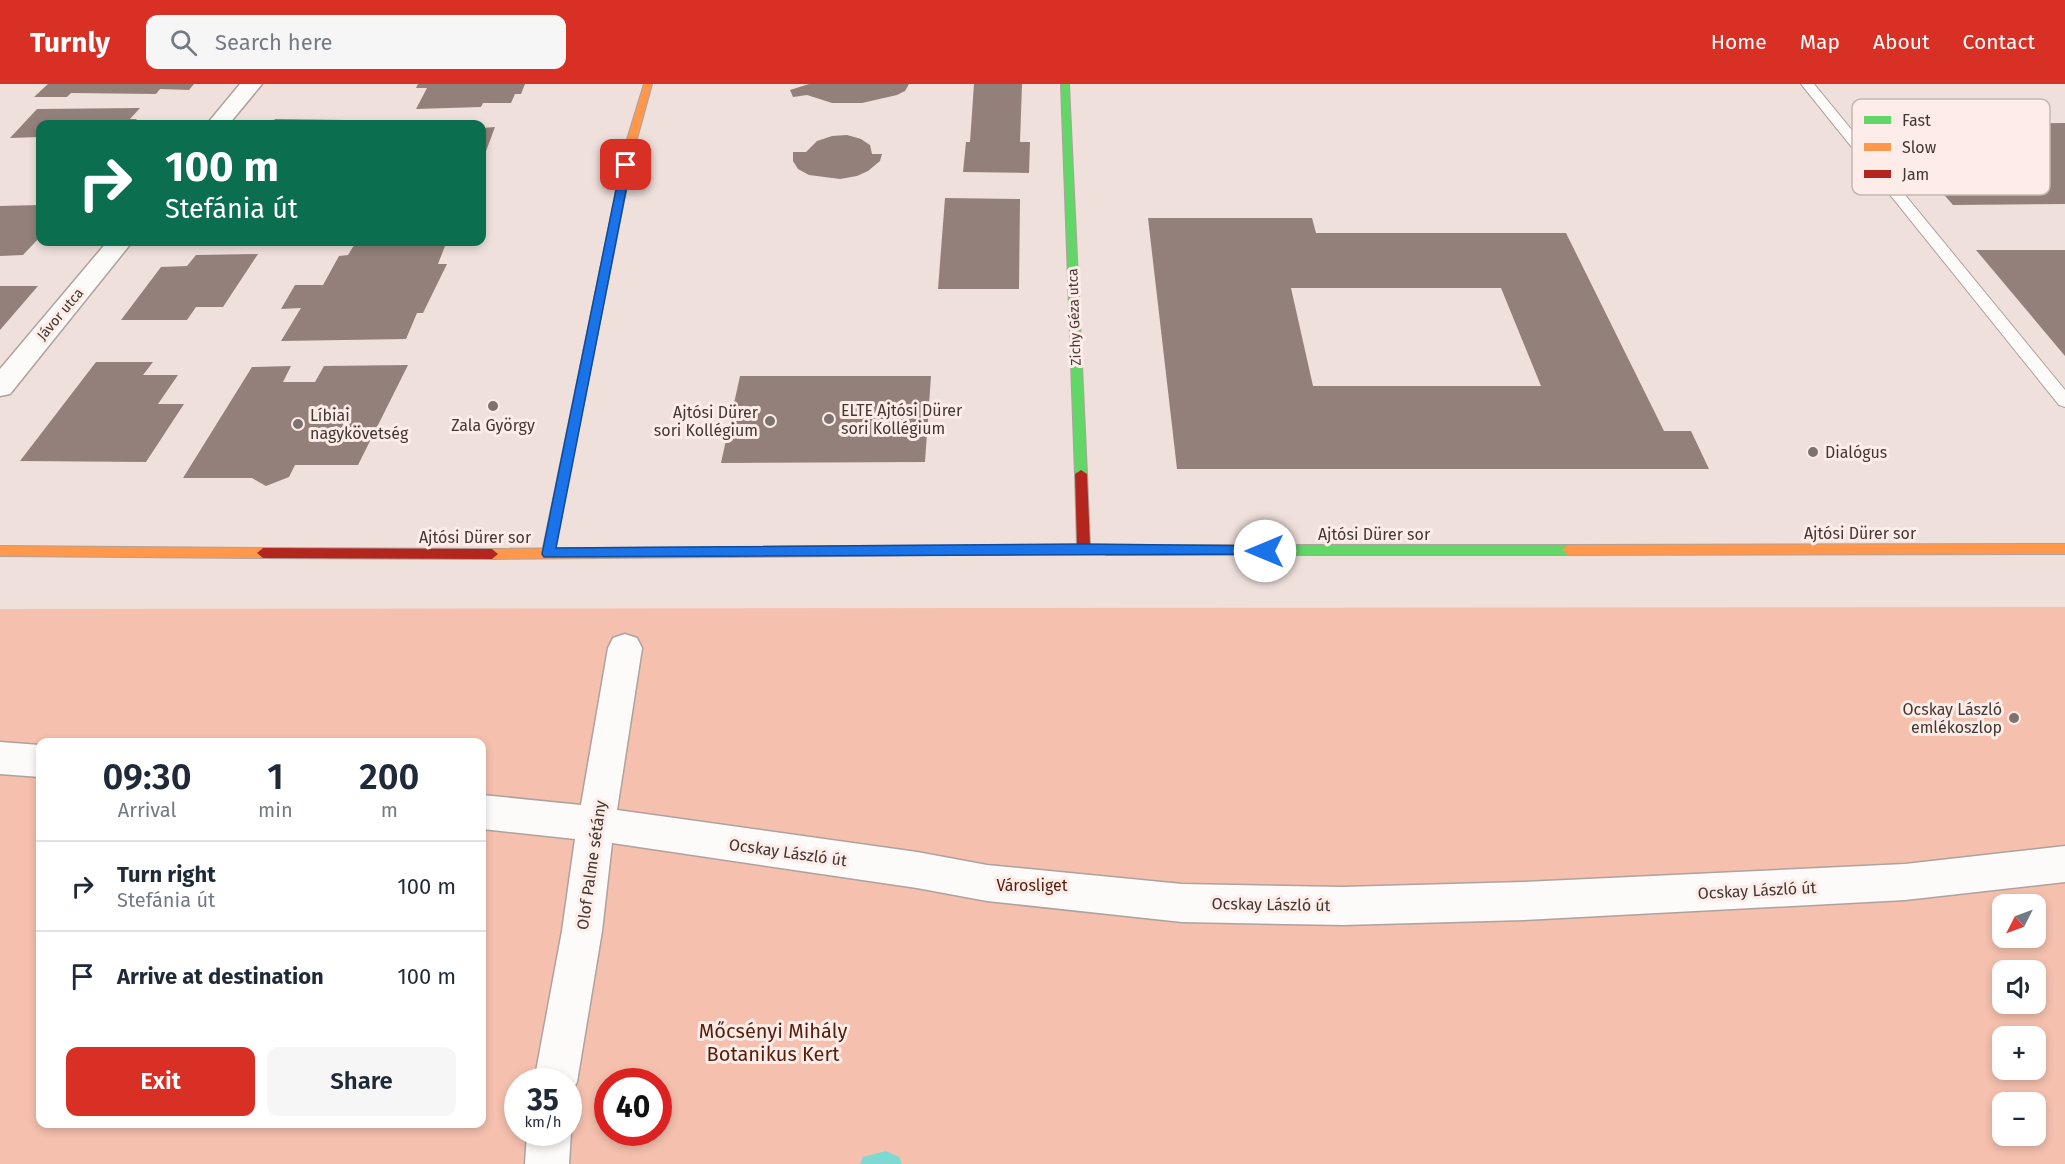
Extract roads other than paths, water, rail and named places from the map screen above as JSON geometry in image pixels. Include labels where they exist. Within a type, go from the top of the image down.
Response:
[{"type":"street","points":[[221,120],[251,84]]},
{"type":"street","points":[[548,554],[630,146],[648,84]]},
{"type":"street","name":"Zichy Géza utca","points":[[1065,84],[1084,549]]},
{"type":"street","name":"Jávor utca","points":[[0,387],[117,246]]},
{"type":"street","name":"Ajtósi Dürer sor","points":[[0,551],[548,554],[1084,549],[1137,551],[2065,549]]},
{"type":"street","name":"Olof Palme sétány","points":[[558,1068],[582,931],[596,824],[625,648]]},
{"type":"street","points":[[0,758],[36,761]]},
{"type":"street","name":"Ocskay László út","points":[[486,812],[596,824],[917,870],[987,883],[1182,903],[1343,906],[1501,902],[1905,882],[2065,864]]},
{"type":"street","points":[[547,1164],[548,1146]]},
{"type":"lane","points":[[1807,84],[1852,139]]},
{"type":"lane","points":[[1897,195],[2065,401]]},
{"type":"waterway","points":[[870,1164],[886,1161],[892,1164]]},
{"type":"place","name":"Zala György","points":[[493,406]]},
{"type":"place","name":"ELTE Ajtósi Dürer sori Kollégium","points":[[829,419]]},
{"type":"place","name":"Ajtósi Dürer sori Kollégium","points":[[770,421]]},
{"type":"place","name":"Líbiai nagykövetség","points":[[298,424]]},
{"type":"place","name":"Dialógus","points":[[1813,452]]},
{"type":"place","name":"Ocskay László emlékoszlop","points":[[2014,718]]},
{"type":"park label","name":"Városliget","points":[[1032,885]]},
{"type":"park label","name":"Mőcsényi Mihály Botanikus Kert","points":[[773,1042]]}]
